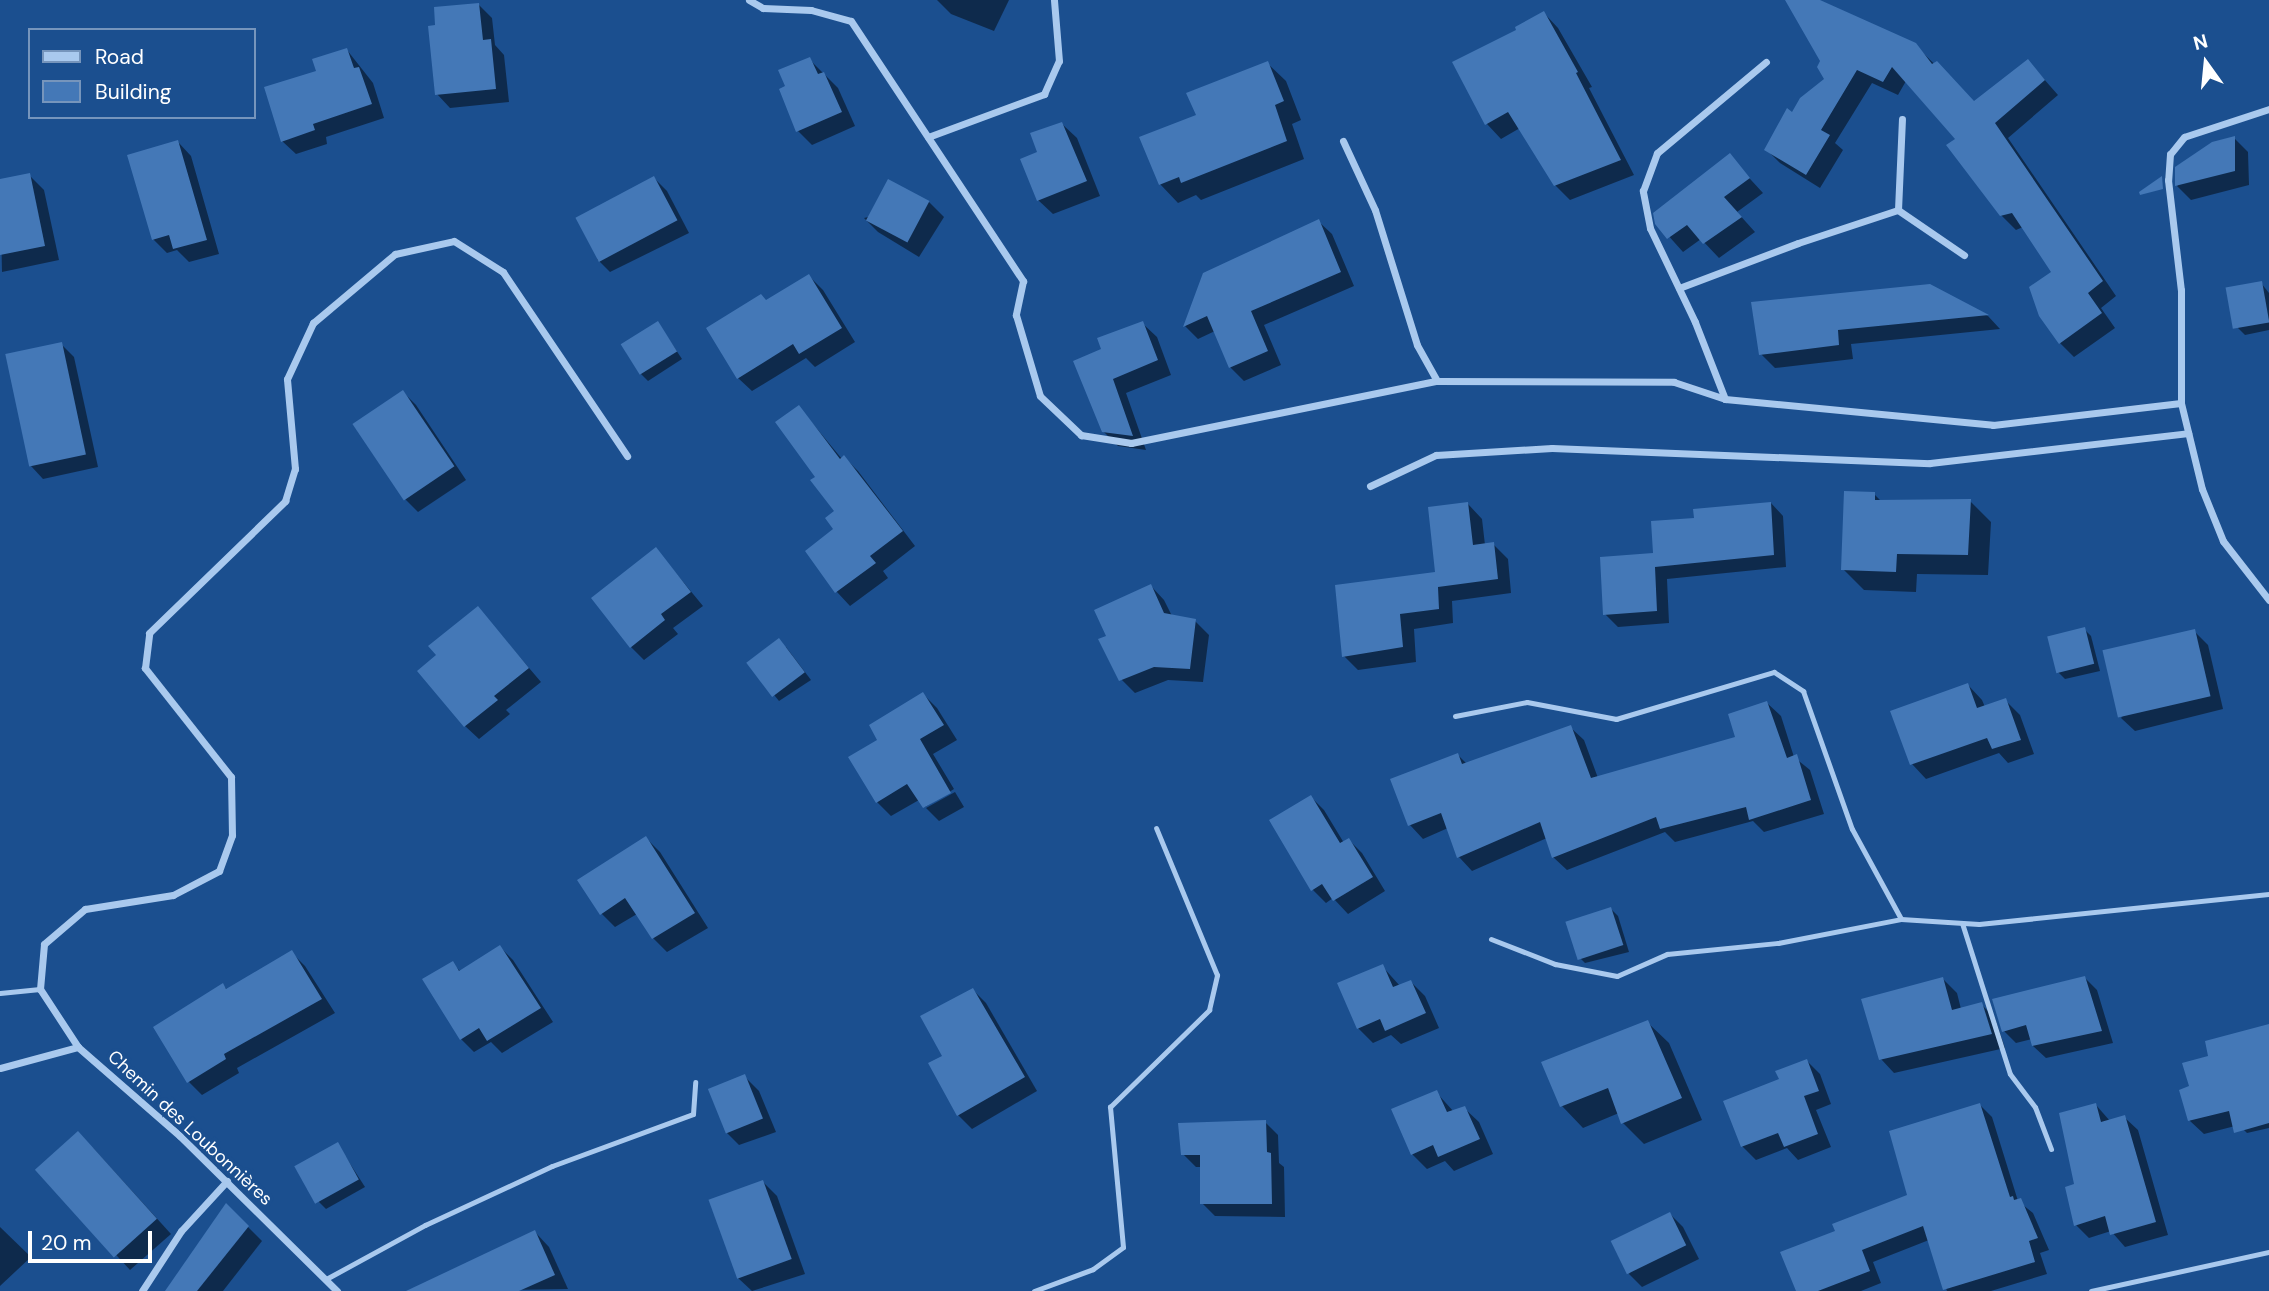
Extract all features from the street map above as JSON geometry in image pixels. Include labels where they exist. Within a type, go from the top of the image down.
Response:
[{"type":"street","points":[[749,0],[763,8],[811,9],[851,21],[1023,281],[1016,315],[1041,396],[1081,435],[1131,443],[1437,382],[1674,382],[1726,399],[1993,425],[2181,403]]},
{"type":"street","points":[[928,136],[1044,94],[1059,61],[1054,0]]},
{"type":"street","points":[[1726,399],[1679,288],[1650,228],[1643,191],[1657,153],[1766,62]]},
{"type":"street","points":[[2269,109],[2183,137],[2170,154],[2168,180],[2181,290],[2181,403],[2188,433],[2202,489],[2223,541],[2269,600]]},
{"type":"street","points":[[1898,210],[1902,119]]},
{"type":"street","points":[[1343,141],[1376,210],[1417,345],[1437,382]]},
{"type":"street","points":[[1679,288],[1798,243],[1898,210]]},
{"type":"street","points":[[1898,210],[1964,255]]},
{"type":"street","points":[[40,989],[44,944],[85,909],[173,895],[219,871],[232,835],[231,777],[145,668],[149,633],[285,501],[295,468],[287,379],[313,323],[395,254],[454,240],[503,272],[628,457]]},
{"type":"street","points":[[1370,486],[1437,455],[1552,448],[1930,463],[2188,433]]},
{"type":"street","name":"Chemin des Loubonnières","points":[[40,989],[78,1047],[227,1181],[337,1291]]},
{"type":"street","points":[[0,1068],[78,1047]]},
{"type":"street","points":[[142,1291],[181,1231],[227,1181]]},
{"type":"lane","points":[[1455,716],[1527,702],[1616,719],[1774,672],[1803,691],[1852,829],[1900,919]]},
{"type":"lane","points":[[1034,1291],[1093,1269],[1123,1247],[1110,1107],[1209,1010],[1217,975],[1156,828]]},
{"type":"lane","points":[[1491,939],[1555,964],[1617,976],[1667,954],[1778,943],[1900,919],[1993,922],[2269,894]]},
{"type":"lane","points":[[1962,922],[2010,1074],[2035,1107],[2051,1149]]},
{"type":"lane","points":[[0,993],[40,989]]},
{"type":"lane","points":[[326,1279],[425,1225],[552,1166],[693,1114],[695,1082]]},
{"type":"lane","points":[[2091,1291],[2269,1252]]},
{"type":"building","points":[[1785,0],[1820,0],[1916,43],[1932,64],[1937,61],[1974,101],[2028,59],[2045,80],[1995,123],[2103,281],[2088,293],[2102,313],[2059,344],[2039,316],[2029,287],[2051,272],[2012,213],[2000,216],[1946,145],[1955,139],[1892,67],[1883,82],[1857,70],[1821,130],[1830,135],[1806,175],[1764,150],[1787,108],[1792,112],[1800,98],[1824,79],[1817,67],[1820,61]]},
{"type":"building","points":[[479,3],[483,40],[491,39],[496,89],[435,95],[428,26],[435,25],[434,7]]},
{"type":"building","points":[[1544,11],[1578,72],[1576,73],[1621,160],[1554,186],[1508,112],[1485,125],[1452,62],[1516,30],[1515,27]]},
{"type":"building","points":[[347,48],[354,68],[359,67],[372,104],[313,124],[315,130],[281,142],[264,87],[316,71],[312,59]]},
{"type":"building","points":[[810,57],[818,74],[824,72],[842,112],[796,132],[779,89],[785,86],[778,70]]},
{"type":"building","points":[[1268,61],[1284,101],[1275,105],[1287,141],[1181,183],[1179,177],[1159,185],[1139,137],[1196,115],[1186,93]]},
{"type":"building","points":[[1062,122],[1087,181],[1037,201],[1020,159],[1037,152],[1030,133]]},
{"type":"building","points":[[2235,136],[2235,171],[2175,186],[2175,167],[2212,142]]},
{"type":"building","points":[[178,140],[207,240],[173,249],[169,235],[152,240],[127,155]]},
{"type":"building","points":[[1730,153],[1750,178],[1724,197],[1742,217],[1703,244],[1687,225],[1667,239],[1655,224],[1653,213]]},
{"type":"building","points":[[30,173],[45,246],[0,255],[0,179]]},
{"type":"building","points":[[654,176],[677,220],[599,262],[575,218]]},
{"type":"building","points":[[2162,176],[2163,189],[2140,195],[2139,192]]},
{"type":"building","points":[[888,179],[929,201],[907,243],[866,220]]},
{"type":"building","points":[[1319,219],[1341,272],[1251,311],[1268,351],[1229,368],[1207,316],[1183,327],[1203,273]]},
{"type":"building","points":[[809,274],[842,328],[799,354],[793,344],[737,379],[706,328],[761,294],[766,300]]},
{"type":"building","points":[[2262,281],[2269,322],[2233,329],[2226,287]]},
{"type":"building","points":[[1930,284],[1989,315],[1838,330],[1839,345],[1759,355],[1751,302]]},
{"type":"building","points":[[658,321],[677,352],[640,375],[621,344]]},
{"type":"building","points":[[1143,321],[1158,360],[1113,379],[1133,436],[1102,432],[1073,361],[1101,349],[1097,338]]},
{"type":"building","points":[[62,342],[86,454],[29,467],[5,354]]},
{"type":"building","points":[[403,390],[454,466],[404,500],[352,424]]},
{"type":"building","points":[[799,405],[840,459],[844,455],[903,531],[870,556],[876,563],[835,593],[805,551],[833,529],[825,518],[834,511],[810,480],[815,477],[775,422]]},
{"type":"building","points":[[1844,491],[1875,492],[1875,500],[1971,499],[1968,555],[1897,554],[1896,572],[1841,570]]},
{"type":"building","points":[[1468,502],[1473,545],[1494,542],[1498,579],[1438,587],[1439,609],[1400,614],[1403,647],[1342,657],[1335,585],[1435,572],[1428,507]]},
{"type":"building","points":[[1771,502],[1774,555],[1655,567],[1657,611],[1603,615],[1600,557],[1653,553],[1651,521],[1694,518],[1693,509]]},
{"type":"building","points":[[656,547],[691,592],[661,614],[665,620],[630,648],[591,598]]},
{"type":"building","points":[[1151,584],[1164,613],[1196,619],[1190,669],[1154,667],[1119,681],[1098,639],[1106,636],[1094,610]]},
{"type":"building","points":[[478,606],[529,668],[494,696],[498,700],[464,727],[417,671],[436,655],[428,646]]},
{"type":"building","points":[[2085,627],[2094,664],[2056,673],[2047,636]]},
{"type":"building","points":[[2195,629],[2211,696],[2118,718],[2102,650]]},
{"type":"building","points":[[779,638],[805,672],[772,697],[746,663]]},
{"type":"building","points":[[1968,683],[1977,708],[2006,698],[2021,740],[1992,749],[1987,738],[1910,765],[1890,711]]},
{"type":"building","points":[[923,692],[944,725],[920,739],[951,793],[923,808],[907,784],[876,803],[848,757],[877,740],[869,725]]},
{"type":"building","points":[[1767,701],[1787,758],[1797,754],[1811,800],[1749,820],[1746,807],[1660,829],[1656,817],[1552,858],[1540,822],[1457,858],[1441,813],[1408,826],[1390,779],[1458,753],[1462,764],[1571,725],[1591,778],[1735,737],[1728,714]]},
{"type":"building","points":[[1311,795],[1340,843],[1349,838],[1373,877],[1333,901],[1322,884],[1311,891],[1269,820]]},
{"type":"building","points":[[646,836],[695,913],[652,939],[625,898],[600,915],[577,880]]},
{"type":"building","points":[[1611,907],[1623,945],[1578,960],[1565,922]]},
{"type":"building","points":[[500,945],[541,1008],[487,1041],[479,1028],[460,1040],[422,979],[453,961],[459,971]]},
{"type":"building","points":[[292,950],[322,999],[224,1054],[226,1059],[187,1083],[153,1027],[223,983],[226,989]]},
{"type":"building","points":[[1383,964],[1393,987],[1411,980],[1426,1013],[1385,1031],[1380,1019],[1357,1029],[1337,983]]},
{"type":"building","points":[[2085,976],[2102,1031],[2032,1046],[2026,1025],[2002,1032],[1992,999]]},
{"type":"building","points":[[1943,977],[1952,1010],[1982,1002],[1992,1034],[1879,1060],[1861,999]]},
{"type":"building","points":[[973,988],[1025,1077],[957,1116],[928,1063],[942,1056],[920,1016]]},
{"type":"building","points":[[1648,1020],[1682,1098],[1621,1124],[1608,1088],[1560,1107],[1541,1062]]},
{"type":"building","points":[[2269,1024],[2269,1123],[2234,1133],[2229,1111],[2188,1121],[2179,1090],[2189,1086],[2182,1063],[2208,1056],[2205,1041]]},
{"type":"building","points":[[1807,1059],[1819,1091],[1804,1096],[1818,1134],[1784,1147],[1778,1133],[1741,1147],[1723,1101],[1779,1079],[1775,1071]]},
{"type":"building","points":[[745,1074],[763,1119],[726,1133],[708,1089]]},
{"type":"building","points":[[1437,1090],[1447,1112],[1465,1106],[1480,1139],[1438,1157],[1433,1145],[1411,1155],[1391,1109]]},
{"type":"building","points":[[1980,1103],[2010,1197],[2013,1196],[2014,1200],[2021,1198],[2038,1238],[2029,1241],[2035,1262],[1943,1290],[1923,1226],[1862,1250],[1870,1271],[1818,1291],[1796,1291],[1780,1252],[1835,1231],[1832,1224],[1907,1195],[1889,1131]]},
{"type":"building","points":[[2096,1103],[2101,1122],[2125,1115],[2156,1222],[2110,1235],[2105,1216],[2074,1226],[2065,1187],[2074,1184],[2059,1113]]},
{"type":"building","points":[[1266,1120],[1267,1152],[1271,1153],[1272,1204],[1200,1204],[1200,1155],[1181,1155],[1178,1123]]},
{"type":"building","points":[[78,1131],[157,1219],[114,1258],[35,1170]]},
{"type":"building","points":[[338,1142],[359,1180],[315,1204],[294,1166]]},
{"type":"building","points":[[763,1180],[792,1259],[737,1279],[708,1200]]},
{"type":"building","points":[[226,1203],[249,1226],[197,1291],[165,1291]]},
{"type":"building","points":[[1670,1212],[1686,1245],[1627,1274],[1611,1241]]},
{"type":"building","points":[[535,1230],[555,1275],[519,1291],[406,1291]]}]
